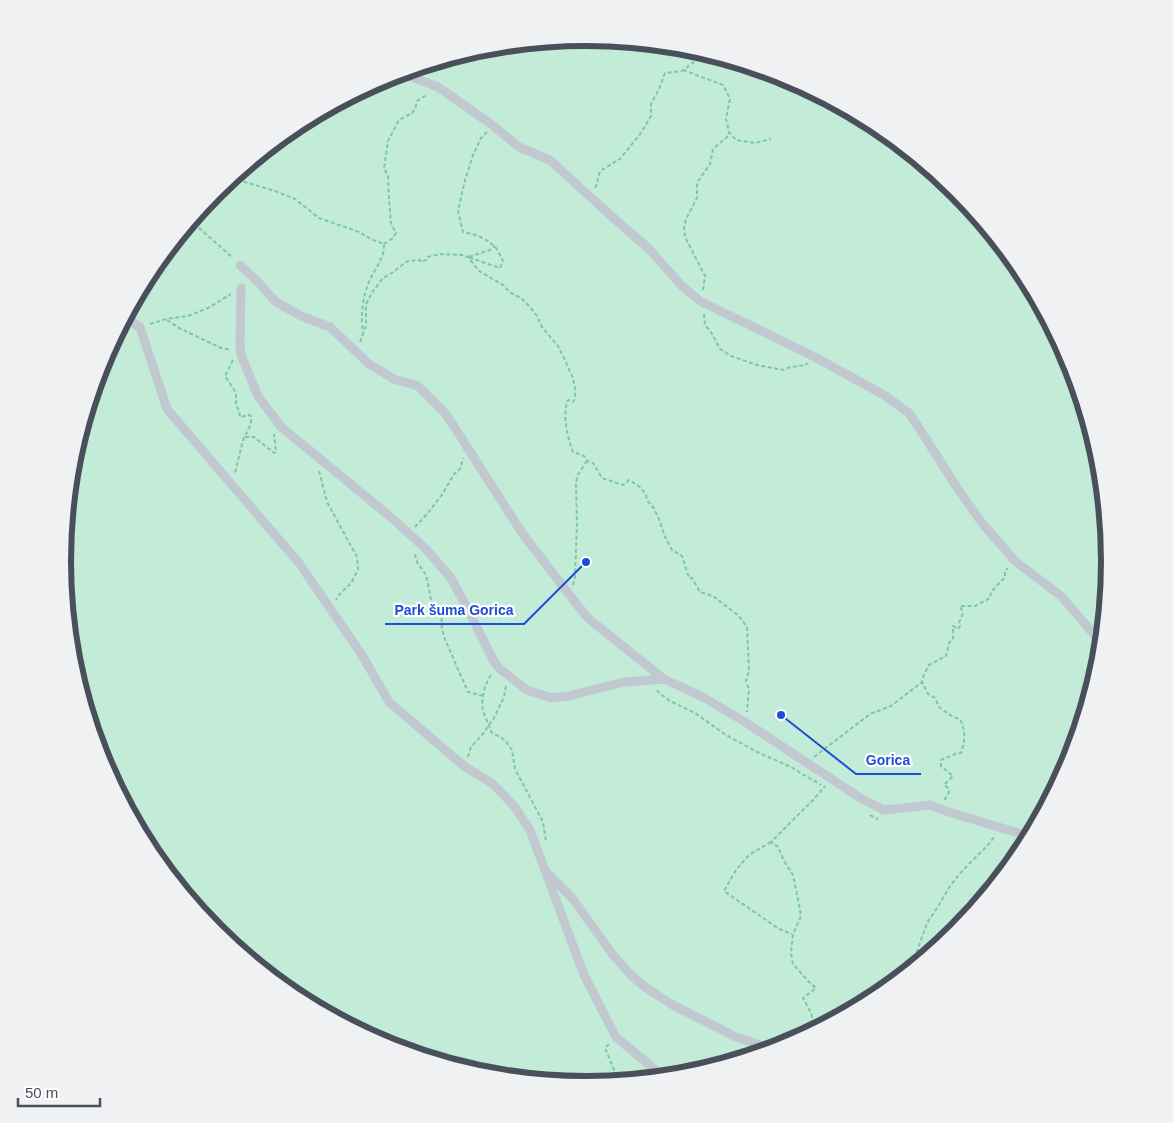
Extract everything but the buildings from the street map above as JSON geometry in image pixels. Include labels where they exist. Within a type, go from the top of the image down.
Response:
[{"type":"street","points":[[412,77],[438,87],[491,124],[519,147],[550,160],[648,248],[681,285],[702,302],[814,357],[884,395],[910,414],[982,523],[1015,561],[1062,596],[1096,637]]},
{"type":"street","points":[[240,266],[257,280],[276,302],[301,316],[330,327],[369,364],[394,379],[418,386],[446,414],[522,533],[570,597],[588,618],[660,679],[703,697],[745,722],[862,800],[884,810],[930,805],[1023,835]]},
{"type":"street","points":[[241,288],[240,350],[258,396],[281,427],[394,520],[426,549],[451,578],[493,660],[500,669],[527,690],[552,698],[569,696],[624,682],[660,679]]},
{"type":"street","points":[[131,321],[140,327],[167,409],[299,563],[362,655],[389,702],[464,766],[493,784],[514,806],[530,830],[584,975],[616,1037],[657,1072]]},
{"type":"street","points":[[544,870],[574,899],[614,954],[632,976],[645,988],[671,1004],[736,1037],[762,1046]]},
{"type":"path","points":[[589,196],[596,186],[600,171],[620,159],[651,116],[651,104],[665,73],[684,70],[699,59]]},
{"type":"path","points":[[684,70],[723,85],[730,99],[726,119],[729,132],[736,140],[755,143],[771,138]]},
{"type":"path","points":[[384,244],[393,238],[396,233],[391,223],[388,200],[388,176],[384,168],[388,141],[400,120],[415,109],[417,101],[438,87]]},
{"type":"path","points":[[356,351],[366,325],[365,307],[368,300],[383,278],[408,261],[420,260],[421,262],[426,260],[427,256],[441,254],[462,255],[500,268],[503,261],[495,246],[483,238],[463,232],[458,212],[473,155],[481,138],[491,128],[491,124]]},
{"type":"path","points":[[729,132],[728,136],[713,149],[710,164],[697,183],[697,198],[686,218],[684,228],[684,237],[705,276],[702,302],[705,325],[720,348],[731,356],[757,365],[784,370],[789,367],[796,368],[806,365],[814,357]]},
{"type":"path","points":[[240,181],[295,199],[319,218],[359,232],[384,244]]},
{"type":"path","points":[[198,223],[199,228],[225,250],[240,266]]},
{"type":"path","points":[[363,333],[363,307],[366,290],[380,262],[384,244]]},
{"type":"path","points":[[468,257],[490,250],[495,246]]},
{"type":"path","points":[[468,257],[479,271],[521,298],[537,316],[542,327],[558,346],[575,389],[575,399],[573,402],[567,401],[566,408],[567,436],[573,452],[584,456],[587,461],[593,463],[602,478],[623,485],[629,480],[640,487],[653,507],[672,550],[682,556],[689,578],[692,578],[700,592],[713,596],[739,616],[747,627],[749,671],[746,681],[749,689],[745,722]]},
{"type":"path","points":[[140,327],[166,319],[188,316],[208,308],[241,288]]},
{"type":"path","points":[[166,319],[179,328],[223,350],[240,350]]},
{"type":"path","points":[[231,484],[245,437],[251,424],[251,416],[240,418],[239,410],[236,406],[236,393],[225,376],[240,350]]},
{"type":"path","points":[[245,437],[254,437],[274,453],[276,452],[272,426],[272,422],[275,420]]},
{"type":"path","points":[[313,452],[328,502],[357,557],[358,570],[351,583],[340,594],[332,611]]},
{"type":"path","points":[[570,597],[575,577],[577,476],[587,461]]},
{"type":"path","points":[[806,762],[870,714],[891,706],[922,682],[929,665],[946,656],[952,639],[953,626],[958,629],[960,626],[959,623],[963,613],[960,606],[975,606],[990,598],[991,592],[1004,577],[1005,571],[1015,561]]},
{"type":"path","points":[[464,766],[471,747],[490,725],[504,697],[506,686],[505,673],[500,669],[493,672],[484,688],[484,714],[490,725],[491,732],[505,740],[512,750],[515,769],[543,822],[546,841],[539,855]]},
{"type":"path","points":[[660,679],[654,683],[659,693],[670,701],[695,713],[726,735],[759,753],[789,766],[824,787]]},
{"type":"path","points":[[922,682],[928,694],[935,698],[939,707],[953,717],[960,719],[965,729],[961,753],[941,760],[941,766],[953,776],[944,785],[948,788],[949,792],[945,799],[947,812]]},
{"type":"path","points":[[792,934],[779,929],[724,891],[736,870],[749,855],[771,842],[831,779]]},
{"type":"path","points":[[869,815],[877,819],[884,810]]},
{"type":"path","points":[[915,958],[927,923],[950,886],[1001,828]]},
{"type":"path","points":[[771,842],[778,847],[793,875],[801,916],[792,934],[791,953],[794,964],[816,988],[803,998],[814,1024]]},
{"type":"path","points":[[616,1037],[605,1048],[617,1076]]},
{"type":"green space","points":[[553,47],[620,47],[654,51],[687,56],[752,74],[784,85],[844,115],[873,133],[926,174],[951,197],[995,248],[1015,275],[1049,334],[1063,364],[1084,428],[1092,461],[1101,528],[1101,595],[1097,629],[1092,662],[1074,727],[1063,759],[1033,819],[1015,848],[974,901],[951,926],[900,970],[873,990],[814,1024],[784,1038],[720,1059],[687,1067],[620,1076],[553,1076],[519,1072],[486,1067],[421,1049],[389,1038],[329,1008],[300,990],[247,949],[222,926],[178,875],[158,848],[124,789],[110,759],[89,695],[81,662],[72,595],[72,528],[76,494],[81,461],[99,396],[110,364],[140,304],[158,275],[199,222],[222,197],[273,153],[300,133],[359,99],[389,85],[453,64],[486,56]]},
{"type":"place","name":"Park šuma Gorica","points":[[586,562]]},
{"type":"place","name":"Gorica","points":[[781,715]]}]
